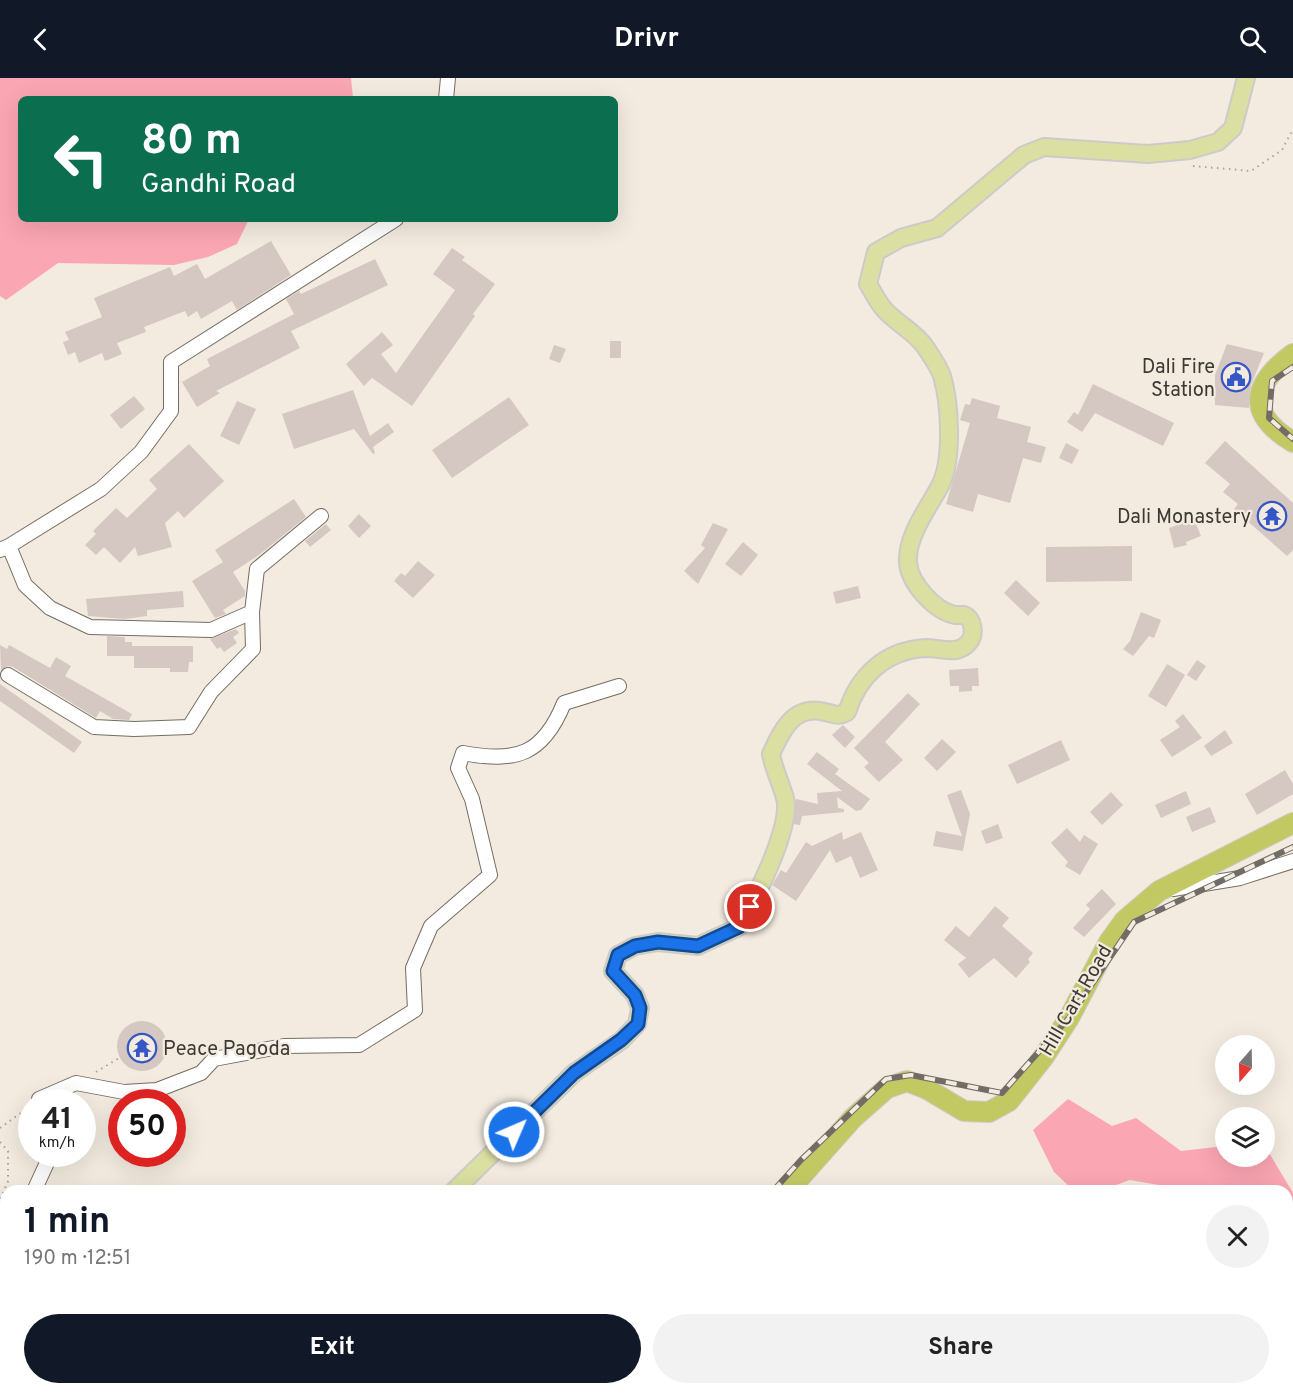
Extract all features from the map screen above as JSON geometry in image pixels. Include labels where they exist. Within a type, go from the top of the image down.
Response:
[{"type":"highway","points":[[1293,354],[1274,368],[1262,383],[1260,400],[1267,423],[1293,442]]},
{"type":"highway","name":"Hill Cart Road","points":[[793,1185],[853,1118],[887,1088],[907,1081],[927,1089],[964,1111],[989,1112],[1009,1101],[1069,1018],[1109,942],[1125,920],[1159,891],[1293,823]]},
{"type":"main road","points":[[460,1185],[574,1073],[621,1040],[638,1024],[640,1008],[635,995],[613,971],[618,955],[635,946],[658,942],[698,946],[739,927],[780,835],[786,803],[774,774],[771,754],[792,717],[807,710],[823,711],[838,716],[847,712],[853,693],[870,670],[897,653],[926,648],[956,651],[969,642],[974,630],[970,620],[964,615],[954,615],[935,604],[917,586],[908,564],[910,544],[945,476],[949,442],[947,422],[942,375],[925,346],[883,308],[868,284],[876,252],[901,238],[938,228],[1024,156],[1044,147],[1148,154],[1190,150],[1218,142],[1233,128],[1246,78]]},
{"type":"street","points":[[446,96],[448,78]]},
{"type":"street","points":[[252,612],[211,630],[90,627],[50,608],[25,585],[5,548],[101,489],[141,453],[171,411],[171,362],[391,222]]},
{"type":"street","points":[[8,675],[94,727],[134,729],[189,727],[211,692],[253,649],[252,612],[257,569],[321,516]]},
{"type":"street","points":[[62,1089],[76,1083],[124,1092],[157,1090],[201,1073],[214,1059],[284,1046],[358,1045],[415,1010],[414,968],[431,926],[490,875],[472,799],[458,768],[463,753],[490,758],[519,754],[544,742],[564,703],[619,686]]},
{"type":"street","points":[[1159,891],[1240,878],[1293,861]]},
{"type":"street","points":[[37,1185],[45,1167]]},
{"type":"path","points":[[1190,150],[1194,168],[1251,171],[1282,150],[1293,129]]},
{"type":"path","points":[[98,1070],[119,1058]]},
{"type":"path","points":[[0,1128],[18,1115]]},
{"type":"path","points":[[0,1142],[8,1151],[6,1185]]},
{"type":"shaded area","points":[[0,78],[351,78],[353,96],[18,96],[18,222],[248,222],[237,244],[208,257],[174,265],[58,263],[6,300],[0,296]]},
{"type":"shaded area","points":[[1068,1099],[1112,1126],[1136,1118],[1181,1151],[1215,1147],[1215,1167],[1275,1167],[1275,1163],[1288,1185],[1159,1185],[1130,1180],[1116,1185],[1068,1185],[1054,1172],[1033,1130]]},
{"type":"building","points":[[271,241],[291,275],[237,310],[232,301],[201,319],[197,311],[188,317],[185,311],[144,327],[146,332],[117,343],[122,354],[105,361],[102,353],[79,363],[75,352],[68,355],[63,342],[69,340],[65,332],[102,317],[94,298],[170,267],[174,276],[197,264],[205,279]]},
{"type":"building","points":[[452,248],[465,257],[462,260],[495,284],[473,314],[475,316],[412,406],[372,378],[364,386],[346,364],[382,332],[393,345],[381,354],[396,373],[455,290],[433,274]]},
{"type":"building","points":[[375,259],[388,285],[291,331],[300,348],[216,391],[220,393],[197,407],[182,382],[210,366],[207,359],[294,314],[286,299],[299,291],[301,294]]},
{"type":"building","points":[[610,341],[621,341],[621,358],[610,358]]},
{"type":"building","name":"Dali Fire Station","points":[[1227,344],[1264,353],[1251,385],[1249,408],[1215,405],[1215,375]]},
{"type":"building","points":[[554,345],[566,349],[560,363],[549,359]]},
{"type":"building","points":[[1093,384],[1174,423],[1163,446],[1095,413],[1082,432],[1067,422],[1074,412],[1078,415]]},
{"type":"building","points":[[353,390],[370,436],[388,423],[394,432],[373,447],[375,453],[373,454],[354,429],[294,449],[282,414]]},
{"type":"building","points":[[134,396],[145,409],[121,429],[110,415]]},
{"type":"building","points":[[509,397],[529,425],[452,478],[432,450]]},
{"type":"building","points":[[972,398],[1000,406],[997,418],[1031,427],[1027,442],[1046,447],[1041,463],[1023,458],[1010,503],[978,494],[973,512],[946,504],[970,423],[960,420],[965,404],[970,405]]},
{"type":"building","points":[[237,401],[256,409],[239,445],[220,436]]},
{"type":"building","points":[[1225,441],[1293,503],[1293,550],[1287,556],[1234,509],[1238,504],[1223,492],[1230,484],[1205,463]]},
{"type":"building","points":[[1066,443],[1079,450],[1072,464],[1059,458]]},
{"type":"building","points":[[189,444],[224,481],[184,518],[178,511],[165,523],[172,547],[138,556],[135,547],[120,563],[104,547],[96,555],[85,545],[96,534],[93,531],[116,508],[127,518],[157,489],[149,480]]},
{"type":"building","points":[[294,499],[306,517],[259,555],[233,572],[245,591],[245,596],[223,610],[226,614],[215,618],[192,581],[223,562],[215,550]]},
{"type":"building","points":[[359,514],[371,526],[359,538],[348,526]]},
{"type":"building","points":[[1194,519],[1201,536],[1186,542],[1187,545],[1174,548],[1169,528]]},
{"type":"building","points":[[713,523],[728,529],[698,584],[684,571],[705,548],[701,545]]},
{"type":"building","points":[[326,524],[331,530],[310,547],[305,541]]},
{"type":"building","points":[[743,542],[758,555],[741,576],[725,564]]},
{"type":"building","points":[[1132,546],[1132,581],[1046,582],[1046,547]]},
{"type":"building","points":[[418,561],[435,575],[413,598],[394,581],[401,573],[405,576]]},
{"type":"building","points":[[1016,580],[1040,603],[1028,616],[1004,593]]},
{"type":"building","points":[[858,586],[861,598],[836,604],[833,592]]},
{"type":"building","points":[[183,591],[184,607],[147,610],[147,616],[125,619],[88,616],[86,599]]},
{"type":"building","points":[[1141,612],[1161,620],[1154,638],[1149,636],[1133,656],[1123,649],[1130,641]]},
{"type":"building","points":[[236,629],[239,633],[233,637],[237,643],[224,652],[220,647],[217,649],[210,639]]},
{"type":"building","points":[[107,636],[125,637],[125,642],[132,642],[132,646],[193,646],[193,662],[189,662],[188,672],[170,672],[170,668],[134,668],[134,656],[107,656]]},
{"type":"building","points":[[0,645],[7,649],[9,645],[50,668],[56,657],[71,666],[65,676],[132,714],[129,720],[113,719],[100,711],[96,718],[13,667],[8,666],[1,670]]},
{"type":"building","points":[[1197,660],[1206,666],[1196,681],[1187,675]]},
{"type":"building","points":[[1167,664],[1185,675],[1166,707],[1148,696]]},
{"type":"building","points":[[978,668],[979,686],[972,686],[972,691],[959,692],[959,686],[950,686],[949,670]]},
{"type":"building","points":[[0,684],[82,742],[74,753],[0,701]]},
{"type":"building","points":[[908,693],[920,704],[885,742],[903,760],[879,782],[864,767],[869,763],[854,748]]},
{"type":"building","points":[[1183,714],[1202,738],[1172,757],[1160,740],[1180,727],[1175,721]]},
{"type":"building","points":[[843,725],[855,737],[845,748],[832,735]]},
{"type":"building","points":[[1225,730],[1233,743],[1211,756],[1204,746]]},
{"type":"building","points":[[942,739],[956,752],[937,771],[924,758]]},
{"type":"building","points":[[1061,740],[1070,760],[1017,784],[1008,765]]},
{"type":"building","points":[[817,752],[839,769],[835,774],[870,799],[861,810],[856,811],[837,797],[838,808],[844,809],[844,812],[802,816],[800,825],[794,824],[796,799],[818,804],[817,793],[842,791],[807,764]]},
{"type":"building","points":[[1285,770],[1293,784],[1293,794],[1257,815],[1245,794]]},
{"type":"building","points":[[961,790],[970,814],[963,851],[933,846],[936,831],[962,836],[947,795]]},
{"type":"building","points":[[1186,791],[1191,804],[1161,818],[1155,805]]},
{"type":"building","points":[[1111,792],[1123,805],[1102,825],[1090,812]]},
{"type":"building","points":[[1210,807],[1216,822],[1192,832],[1186,817]]},
{"type":"building","points":[[998,824],[1003,838],[986,844],[981,831]]},
{"type":"building","points":[[1067,828],[1080,842],[1084,835],[1098,844],[1080,875],[1065,866],[1068,862],[1051,843]]},
{"type":"building","points":[[842,832],[843,840],[861,832],[878,870],[860,878],[851,856],[836,863],[830,850],[796,901],[772,885],[781,870],[786,873],[806,842],[812,846]]},
{"type":"building","points":[[1102,889],[1116,904],[1084,937],[1073,928],[1090,909],[1086,905]]},
{"type":"building","points":[[995,906],[1009,918],[1002,926],[1033,953],[1028,959],[1030,962],[1016,978],[994,958],[969,978],[958,964],[966,958],[944,940],[956,926],[969,937]]},
{"type":"building","name":"Peace Pagoda","points":[[137,1021],[147,1021],[160,1028],[167,1041],[167,1051],[160,1064],[147,1071],[137,1071],[128,1067],[121,1060],[117,1051],[117,1041],[121,1032],[128,1025]]},
{"type":"railway","points":[[1293,367],[1272,381],[1269,418],[1293,439]]},
{"type":"railway","points":[[778,1185],[801,1160],[886,1079],[911,1075],[1002,1093],[1069,1018],[1134,922],[1293,847]]},
{"type":"place","name":"Dali Fire Station","points":[[1236,377]]},
{"type":"place","name":"Dali Monastery","points":[[1272,516]]},
{"type":"place","name":"Peace Pagoda","points":[[142,1048]]},
{"type":"route","points":[[514,1132],[574,1073],[621,1040],[638,1024],[640,1008],[635,995],[613,971],[618,955],[635,946],[658,942],[698,946],[739,927],[750,907]]}]
